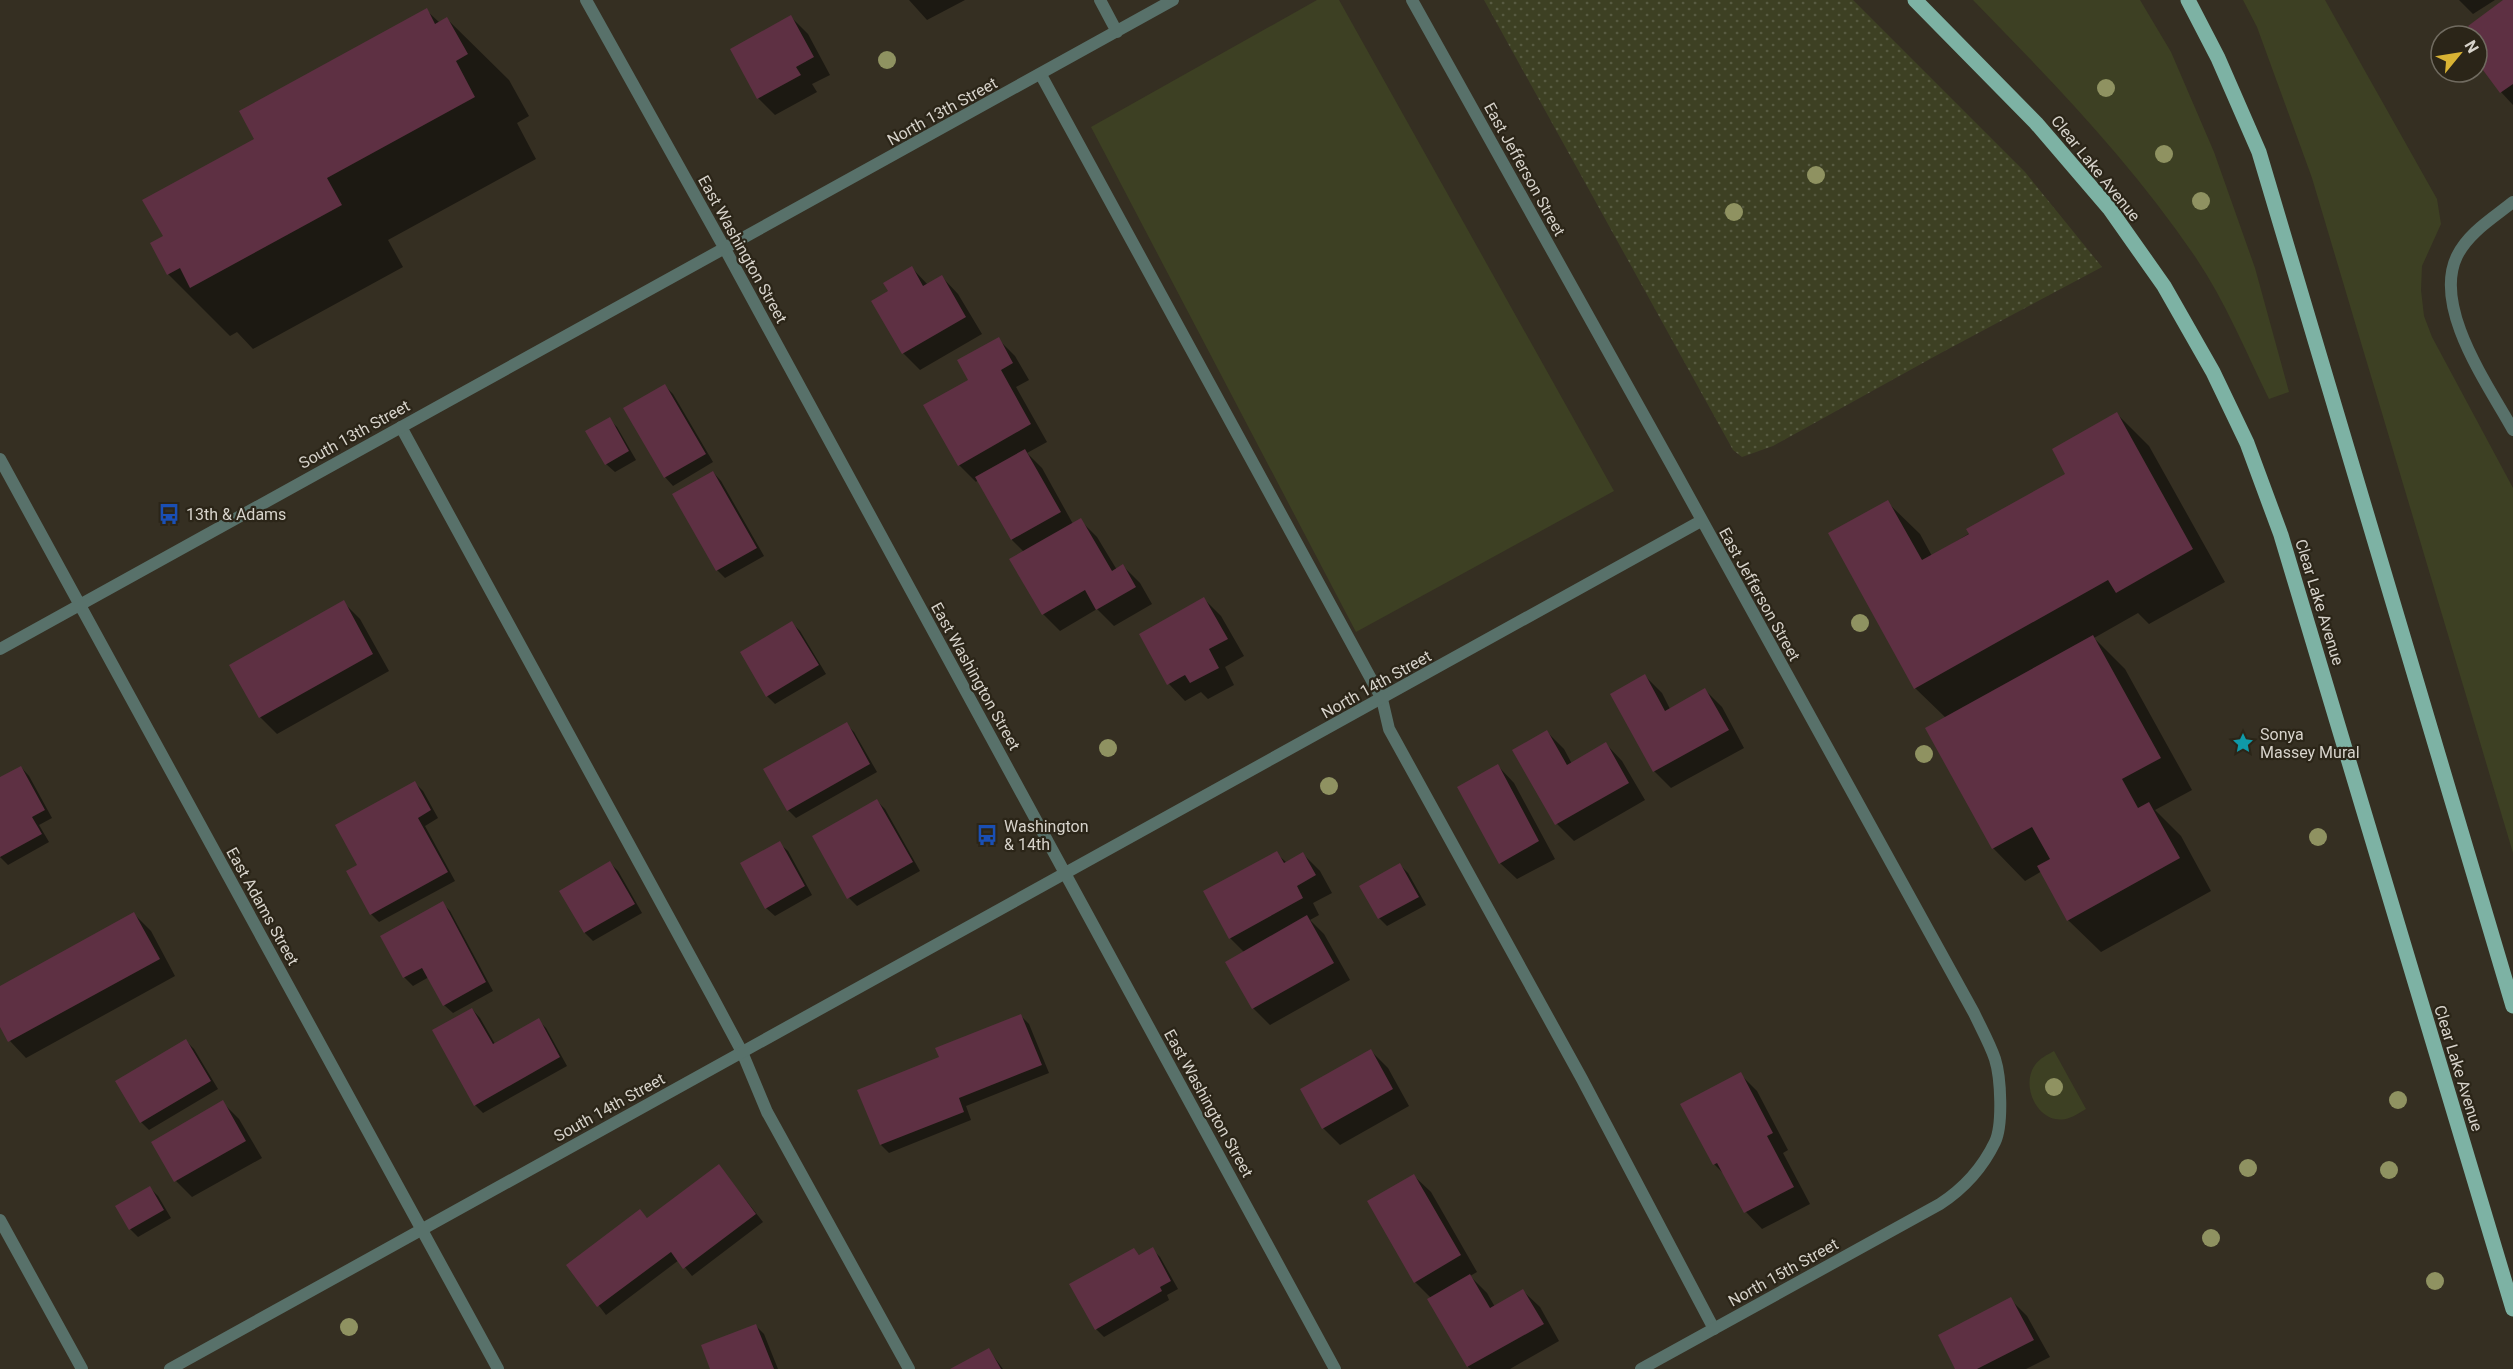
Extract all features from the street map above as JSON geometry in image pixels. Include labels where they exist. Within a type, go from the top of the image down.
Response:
[{"type":"main road","name":"Clear Lake Avenue","points":[[1915,0],[2036,123],[2109,208],[2164,286],[2213,372],[2247,442],[2281,535],[2513,1308]]},
{"type":"main road","points":[[2188,0],[2218,58],[2259,152],[2513,1006]]},
{"type":"street","name":"East Washington Street","points":[[586,0],[725,249],[1335,1369]]},
{"type":"street","points":[[1100,0],[1117,32]]},
{"type":"street","name":"North 13th Street","points":[[725,249],[1173,0]]},
{"type":"street","name":"East Jefferson Street","points":[[1412,0],[1974,1013],[1995,1058],[2000,1080],[1996,1140],[1978,1169],[1956,1194],[1940,1204]]},
{"type":"street","points":[[1041,75],[1382,699],[1389,729],[1582,1079],[1714,1329]]},
{"type":"street","points":[[2513,202],[2471,236],[2456,257],[2451,284],[2452,310],[2462,335],[2513,430]]},
{"type":"street","name":"South 13th Street","points":[[0,649],[725,249]]},
{"type":"street","points":[[401,427],[742,1052],[767,1112],[909,1369]]},
{"type":"street","name":"East Adams Street","points":[[0,459],[498,1369]]},
{"type":"street","name":"North 14th Street","points":[[1065,873],[1701,521]]},
{"type":"street","name":"South 14th Street","points":[[170,1369],[1065,873]]},
{"type":"street","name":"North 15th Street","points":[[1641,1369],[1940,1204]]},
{"type":"street","points":[[0,1220],[82,1369]]},
{"type":"green space","points":[[1317,0],[1339,0],[1614,491],[1356,632],[1091,127]]},
{"type":"green space","points":[[1484,0],[1853,0],[2025,172],[2102,267],[1773,446],[1742,457],[1733,450]]},
{"type":"green space","points":[[1973,0],[2140,0],[2171,52],[2214,152],[2255,268],[2289,392],[2269,399],[2216,292],[2196,258],[2171,223],[2090,124]]},
{"type":"green space","points":[[2243,0],[2325,0],[2437,199],[2441,224],[2422,266],[2421,290],[2424,316],[2432,337],[2513,488],[2513,853],[2312,178],[2257,27]]},
{"type":"green space","points":[[2054,1051],[2086,1109],[2069,1118],[2049,1117],[2035,1104],[2031,1094],[2029,1084],[2035,1065]]},
{"type":"building","points":[[2503,0],[2513,0],[2513,84],[2500,93],[2489,78],[2489,24],[2471,24]]},
{"type":"building","points":[[427,8],[435,24],[447,17],[468,54],[456,61],[475,97],[327,178],[342,205],[190,288],[180,268],[167,275],[150,243],[163,236],[142,200],[254,139],[239,111]]},
{"type":"building","points":[[791,15],[814,57],[796,67],[801,75],[757,99],[730,49]]},
{"type":"building","points":[[912,266],[923,286],[942,275],[966,317],[902,354],[871,301],[888,291],[883,283]]},
{"type":"building","points":[[999,337],[1013,363],[1001,370],[1031,424],[958,466],[923,405],[968,380],[957,360]]},
{"type":"building","points":[[665,384],[706,454],[664,478],[623,408]]},
{"type":"building","points":[[2117,412],[2193,549],[2116,593],[2108,580],[1914,689],[1828,533],[1888,500],[1922,560],[1969,534],[1966,529],[2065,474],[2052,449]]},
{"type":"building","points":[[610,417],[629,451],[605,465],[585,431]]},
{"type":"building","points":[[1025,449],[1061,512],[1011,540],[975,477]]},
{"type":"building","points":[[713,471],[757,548],[716,571],[672,494]]},
{"type":"building","points":[[1081,518],[1112,571],[1123,564],[1136,587],[1096,610],[1085,590],[1042,615],[1009,559]]},
{"type":"building","points":[[1204,597],[1228,639],[1209,649],[1219,668],[1190,683],[1185,675],[1167,685],[1139,634]]},
{"type":"building","points":[[344,600],[373,654],[259,718],[229,665]]},
{"type":"building","points":[[792,621],[819,665],[766,697],[740,652]]},
{"type":"building","points":[[2093,635],[2161,758],[2122,779],[2138,808],[2149,802],[2180,858],[2067,921],[2037,866],[2050,859],[2032,827],[1992,849],[1925,728]]},
{"type":"building","points":[[1645,674],[1665,711],[1705,688],[1729,730],[1653,772],[1610,694]]},
{"type":"building","points":[[847,722],[870,764],[787,811],[763,769]]},
{"type":"building","points":[[1547,730],[1567,765],[1606,742],[1629,783],[1555,825],[1512,750]]},
{"type":"building","points":[[1498,764],[1539,841],[1499,864],[1457,787]]},
{"type":"building","points":[[21,766],[45,810],[32,817],[42,834],[0,857],[0,777]]},
{"type":"building","points":[[415,781],[431,810],[418,818],[448,872],[370,915],[346,871],[357,865],[335,825]]},
{"type":"building","points":[[877,799],[913,862],[847,899],[812,836]]},
{"type":"building","points":[[780,841],[805,886],[765,909],[740,863]]},
{"type":"building","points":[[1277,851],[1284,863],[1303,852],[1316,875],[1297,886],[1303,898],[1229,939],[1203,891]]},
{"type":"building","points":[[610,861],[635,904],[584,933],[559,891]]},
{"type":"building","points":[[1400,863],[1419,897],[1378,919],[1359,886]]},
{"type":"building","points":[[443,901],[486,982],[443,1006],[422,968],[403,978],[380,936]]},
{"type":"building","points":[[134,912],[160,959],[8,1042],[0,1027],[0,986]]},
{"type":"building","points":[[1307,915],[1334,963],[1252,1009],[1225,962]]},
{"type":"building","points":[[472,1008],[493,1044],[539,1018],[560,1057],[474,1106],[432,1030]]},
{"type":"building","points":[[1021,1014],[1042,1065],[959,1098],[964,1112],[880,1145],[857,1090],[939,1057],[935,1048]]},
{"type":"building","points":[[186,1039],[211,1081],[140,1123],[115,1081]]},
{"type":"building","points":[[1371,1049],[1393,1089],[1322,1129],[1300,1089]]},
{"type":"building","points":[[1741,1072],[1773,1133],[1767,1136],[1794,1187],[1744,1213],[1717,1163],[1713,1165],[1680,1104]]},
{"type":"building","points":[[223,1100],[246,1141],[174,1182],[151,1142]]},
{"type":"building","points":[[719,1164],[756,1214],[683,1269],[671,1252],[597,1307],[566,1265],[640,1209],[647,1218]]},
{"type":"building","points":[[1414,1174],[1461,1255],[1414,1283],[1367,1201]]},
{"type":"building","points":[[150,1186],[164,1210],[129,1230],[115,1206]]},
{"type":"building","points":[[1153,1247],[1171,1281],[1160,1287],[1162,1291],[1095,1330],[1069,1284],[1134,1248],[1139,1255]]},
{"type":"building","points":[[1470,1274],[1490,1308],[1523,1289],[1544,1324],[1467,1367],[1427,1299]]},
{"type":"building","points":[[2011,1297],[2034,1340],[1977,1369],[1955,1369],[1938,1335]]},
{"type":"building","points":[[756,1324],[774,1369],[710,1369],[701,1345]]},
{"type":"building","points":[[989,1348],[1001,1369],[950,1369]]},
{"type":"place","name":"13th & Adams","points":[[169,514]]},
{"type":"place","name":"Sonya Massey Mural","points":[[2243,743]]},
{"type":"place","name":"Washington & 14th","points":[[987,835]]}]
